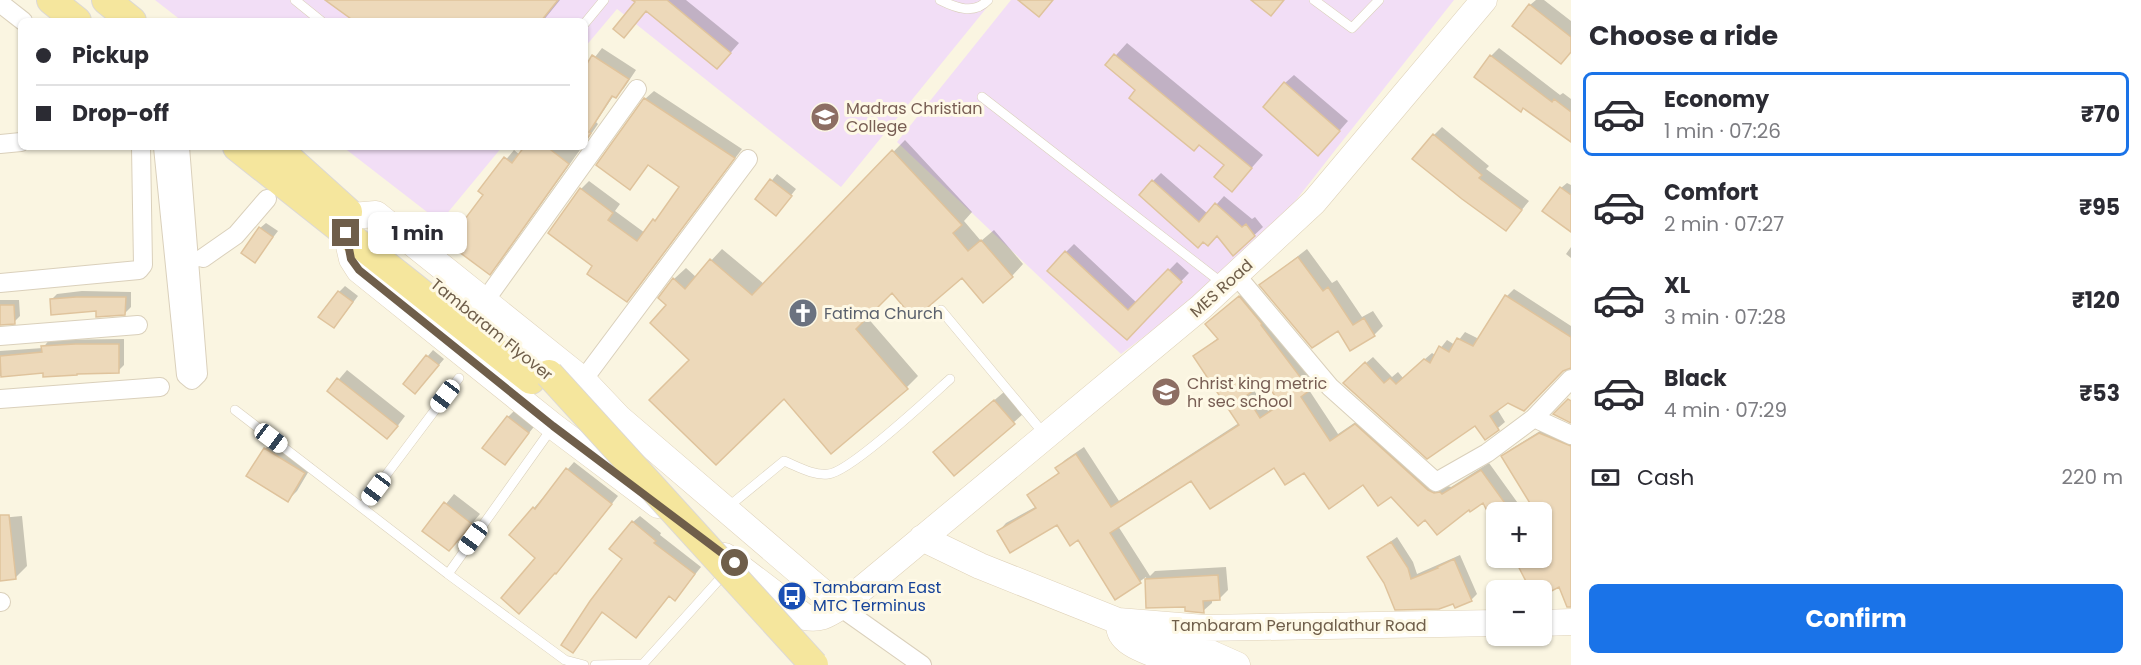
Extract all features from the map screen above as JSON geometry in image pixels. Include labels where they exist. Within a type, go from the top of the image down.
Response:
[{"type":"main road","points":[[51,0],[73,18]]},
{"type":"main road","points":[[106,0],[132,17]]},
{"type":"main road","points":[[241,150],[349,225]]},
{"type":"main road","points":[[279,150],[349,225]]},
{"type":"main road","name":"Tambaram Flyover","points":[[349,225],[549,374],[814,665]]},
{"type":"main road","name":"Tambaram Flyover","points":[[396,261],[531,380],[600,449],[788,665]]},
{"type":"street","name":"MES Road","points":[[922,538],[1202,307],[1314,202],[1484,0]]},
{"type":"street","points":[[0,3],[19,18]]},
{"type":"street","points":[[484,302],[637,89]]},
{"type":"street","points":[[0,144],[18,142]]},
{"type":"street","points":[[0,283],[138,270],[142,265],[141,150]]},
{"type":"street","points":[[163,150],[186,375],[192,380],[198,374],[180,150]]},
{"type":"street","points":[[584,380],[748,159]]},
{"type":"street","points":[[203,258],[236,235],[267,199]]},
{"type":"street","points":[[922,538],[840,607],[816,619],[806,616],[553,426],[359,270],[351,259],[349,225],[376,214],[584,380],[619,417],[840,607],[922,665]]},
{"type":"street","points":[[1231,280],[1330,387],[1436,482],[1487,453],[1534,418],[1571,379]]},
{"type":"street","points":[[0,336],[138,325]]},
{"type":"street","points":[[0,399],[160,387]]},
{"type":"street","points":[[1534,418],[1571,435]]},
{"type":"street","name":"Tambaram Perungalathur Road","points":[[922,538],[980,566],[1126,622],[1204,628],[1486,623]]},
{"type":"street","points":[[1193,665],[1130,643],[1122,636],[1126,622],[1146,633],[1201,649],[1237,665]]},
{"type":"street","points":[[1552,623],[1571,622]]},
{"type":"lane","points":[[295,0],[317,18]]},
{"type":"lane","points":[[588,19],[604,0]]},
{"type":"lane","points":[[940,0],[955,7],[972,10],[988,0]]},
{"type":"lane","points":[[1314,0],[1352,28],[1379,0]]},
{"type":"lane","points":[[982,97],[1231,280]]},
{"type":"lane","points":[[941,310],[1045,436]]},
{"type":"lane","points":[[362,507],[459,378]]},
{"type":"lane","points":[[726,509],[784,460],[814,473],[827,475],[838,472],[888,434],[950,380]]},
{"type":"lane","points":[[235,410],[448,574],[565,660],[584,665]]},
{"type":"lane","points":[[448,574],[553,426]]},
{"type":"lane","points":[[595,665],[643,664],[735,563]]},
{"type":"shaded area","name":"Madras Christian College","points":[[155,0],[993,0],[841,187],[617,9],[588,43],[588,18],[178,18]]},
{"type":"shaded area","points":[[1011,0],[1454,0],[1279,222],[1200,294],[1121,354],[897,142]]},
{"type":"shaded area","points":[[347,150],[500,150],[440,222]]},
{"type":"building","points":[[325,0],[558,0],[543,18],[350,18]]},
{"type":"building","points":[[632,0],[667,0],[731,53],[717,69],[646,11],[624,38],[613,29],[635,2]]},
{"type":"building","points":[[1018,0],[1053,0],[1039,17]]},
{"type":"building","points":[[1251,0],[1284,0],[1271,16]]},
{"type":"building","points":[[1529,4],[1571,37],[1571,52],[1561,64],[1512,26]]},
{"type":"building","points":[[1114,54],[1252,168],[1232,192],[1214,177],[1224,165],[1199,145],[1194,151],[1129,98],[1135,90],[1105,65]]},
{"type":"building","points":[[592,55],[629,79],[616,98],[612,96],[589,132],[591,133],[588,138],[588,62]]},
{"type":"building","points":[[1490,55],[1552,102],[1554,99],[1571,112],[1571,142],[1523,108],[1521,112],[1474,77]]},
{"type":"building","points":[[1284,82],[1340,131],[1318,156],[1263,107]]},
{"type":"building","points":[[644,98],[735,158],[627,302],[587,274],[592,266],[548,233],[580,188],[613,213],[608,220],[637,241],[653,219],[655,221],[679,187],[648,165],[630,190],[596,165]]},
{"type":"building","points":[[1433,134],[1482,175],[1479,178],[1522,210],[1506,231],[1412,159]]},
{"type":"building","points":[[522,150],[551,150],[569,164],[490,275],[447,243],[483,195],[478,191],[504,157],[512,163]]},
{"type":"building","name":"Fatima Church","points":[[892,150],[962,225],[953,233],[968,251],[981,240],[1013,277],[983,303],[962,278],[914,319],[892,293],[856,329],[908,389],[831,454],[784,399],[716,465],[649,400],[689,360],[650,323],[666,305],[658,298],[673,278],[685,289],[710,259],[752,295]]},
{"type":"building","points":[[770,179],[792,196],[776,216],[755,199]]},
{"type":"building","points":[[1152,180],[1199,222],[1215,203],[1242,227],[1246,224],[1255,236],[1233,256],[1217,236],[1208,246],[1203,242],[1198,248],[1139,195]]},
{"type":"building","points":[[1560,187],[1571,195],[1571,232],[1542,211]]},
{"type":"building","points":[[259,227],[273,237],[255,263],[241,253]]},
{"type":"building","points":[[1065,251],[1128,310],[1168,269],[1182,282],[1127,340],[1047,271]]},
{"type":"building","points":[[1298,257],[1323,291],[1328,287],[1353,325],[1364,318],[1375,336],[1350,351],[1338,331],[1312,348],[1259,285]]},
{"type":"building","points":[[338,291],[353,302],[334,328],[318,317]]},
{"type":"building","points":[[1505,295],[1571,337],[1571,368],[1563,371],[1524,411],[1508,403],[1490,416],[1499,430],[1485,440],[1475,426],[1427,459],[1343,383],[1365,362],[1384,383],[1390,378],[1396,384],[1424,359],[1430,363],[1439,346],[1449,352],[1457,338],[1473,346]]},
{"type":"building","points":[[1239,296],[1310,390],[1301,397],[1330,441],[1355,424],[1428,490],[1442,494],[1481,470],[1504,502],[1486,502],[1486,509],[1483,503],[1470,512],[1469,510],[1437,535],[1425,520],[1418,526],[1391,497],[1378,506],[1363,485],[1329,509],[1304,473],[1285,485],[1274,468],[1210,509],[1191,481],[1110,533],[1141,583],[1115,600],[1078,540],[1070,546],[1057,525],[1010,553],[997,531],[1036,508],[1027,495],[1059,473],[1055,468],[1076,454],[1111,507],[1239,425],[1193,356],[1218,339],[1205,324]],"holes":[[[1265,382],[1281,404],[1260,418],[1246,396]]]},
{"type":"building","points":[[126,297],[125,315],[96,317],[96,311],[51,315],[50,299]]},
{"type":"building","points":[[0,305],[14,305],[15,324],[0,325]]},
{"type":"building","points":[[119,344],[119,373],[43,377],[43,373],[1,377],[0,356],[42,352],[41,346]]},
{"type":"building","points":[[426,355],[439,365],[415,394],[403,384]]},
{"type":"building","points":[[337,378],[398,426],[387,439],[327,391]]},
{"type":"building","points":[[1568,399],[1571,401],[1571,423],[1553,414]]},
{"type":"building","points":[[994,400],[1015,424],[954,476],[933,452]]},
{"type":"building","points":[[507,416],[529,433],[505,465],[482,448]]},
{"type":"building","points":[[1539,433],[1571,446],[1571,607],[1567,607],[1559,587],[1552,591],[1552,580],[1525,580],[1519,568],[1552,568],[1552,502],[1529,502],[1501,456]]},
{"type":"building","points":[[264,448],[305,473],[288,502],[246,476]]},
{"type":"building","points":[[566,468],[612,504],[556,574],[519,614],[501,598],[535,558],[509,535],[533,507],[535,509]]},
{"type":"building","points":[[444,502],[472,524],[449,551],[422,531]]},
{"type":"building","points":[[0,515],[9,515],[16,579],[0,581]]},
{"type":"building","points":[[632,521],[656,541],[654,543],[695,574],[675,601],[669,596],[636,638],[602,612],[573,653],[561,645],[590,601],[622,559],[609,549]]},
{"type":"building","points":[[1391,542],[1408,568],[1411,579],[1454,559],[1472,601],[1455,608],[1453,604],[1439,609],[1395,610],[1384,583],[1367,557]]},
{"type":"building","points":[[1218,575],[1220,600],[1203,601],[1204,613],[1185,611],[1185,607],[1146,608],[1145,579]]},
{"type":"place","name":"Madras Christian College","points":[[825,117]]},
{"type":"place","name":"Fatima Church","points":[[803,313]]},
{"type":"place","name":"Christ king metric hr sec school","points":[[1166,392]]},
{"type":"place","name":"Tambaram East MTC Terminus","points":[[792,596]]},
{"type":"route","points":[[346,233],[351,259],[359,270],[553,426],[735,563]]}]
